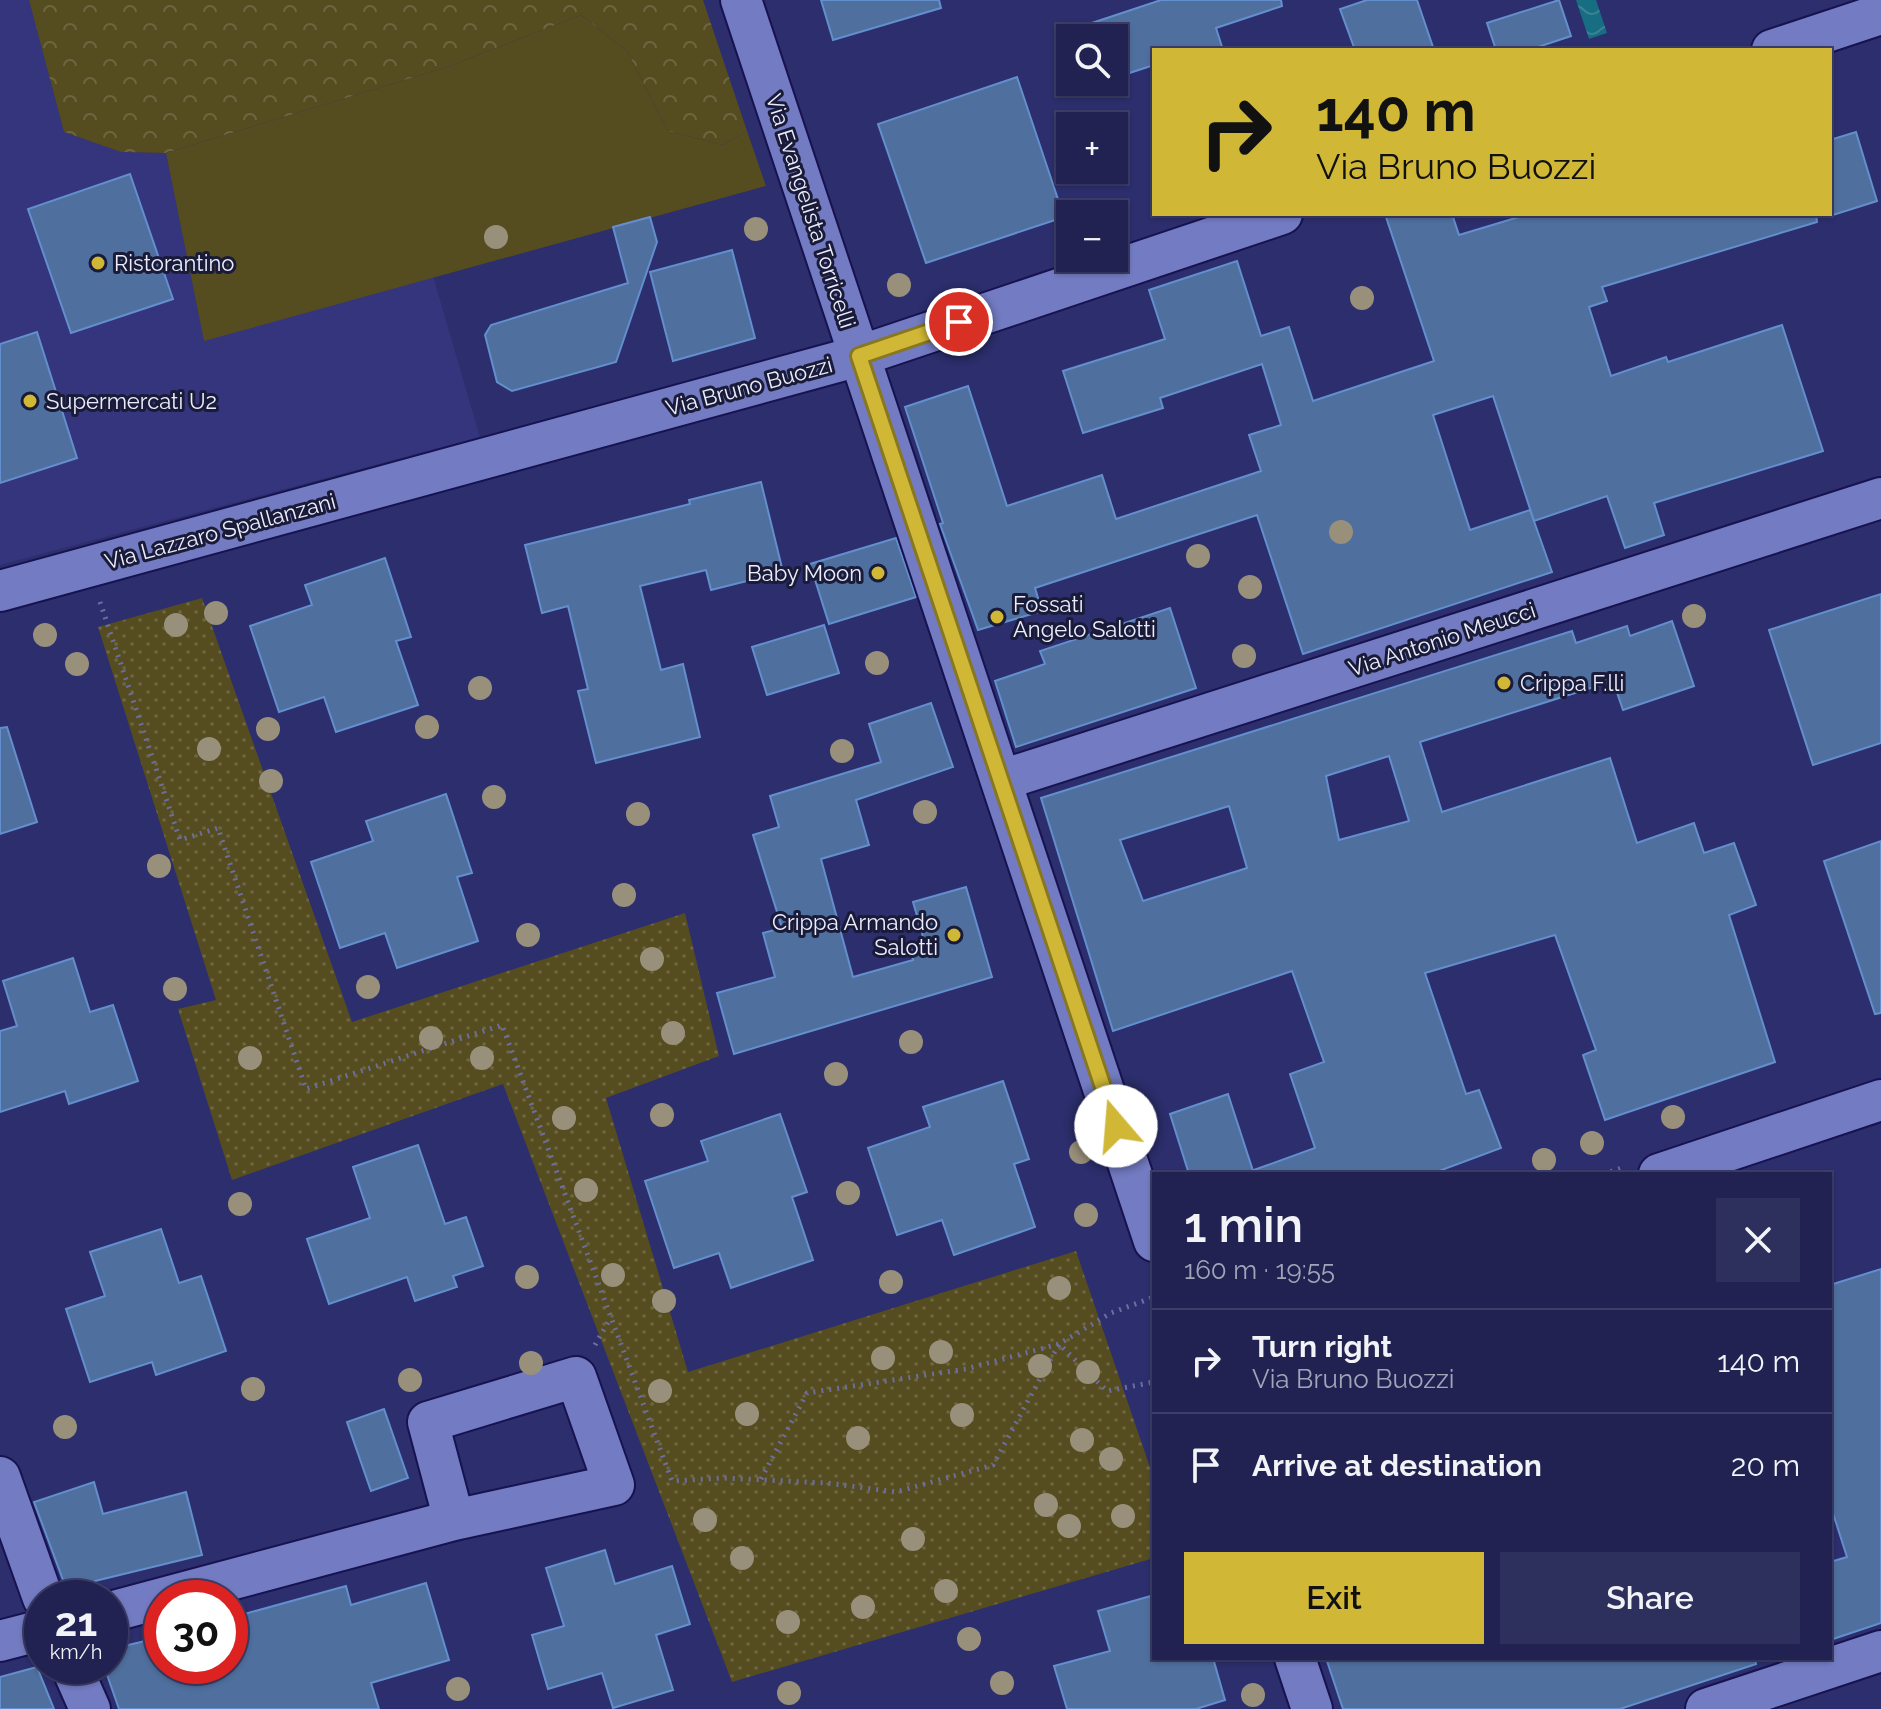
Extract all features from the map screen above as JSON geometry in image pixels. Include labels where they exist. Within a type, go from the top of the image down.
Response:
[{"type":"street","name":"Via Evangelista Torricelli","points":[[741,0],[1152,1235]]},
{"type":"street","points":[[1778,48],[1881,14]]},
{"type":"street","name":"Via Bruno Buozzi","points":[[441,471],[859,356],[1276,216]]},
{"type":"street","name":"Via Lazzaro Spallanzani","points":[[0,591],[441,471]]},
{"type":"street","name":"Via Antonio Meucci","points":[[1002,780],[1881,498]]},
{"type":"street","points":[[1665,1172],[1881,1100]]},
{"type":"street","points":[[128,1607],[454,1520],[614,1485],[576,1377],[428,1422],[454,1520]]},
{"type":"street","points":[[0,1477],[37,1580]]},
{"type":"street","points":[[0,1641],[24,1635]]},
{"type":"street","points":[[1706,1709],[1881,1651]]},
{"type":"street","points":[[1296,1660],[1312,1709]]},
{"type":"street","points":[[79,1684],[90,1709]]},
{"type":"path","points":[[88,567],[180,840],[218,828],[306,1089],[502,1025],[672,1481],[761,1479],[896,1492],[993,1465],[1059,1344]]},
{"type":"path","points":[[761,1479],[807,1393],[966,1369],[1059,1344],[1111,1313],[1152,1298]]},
{"type":"path","points":[[1059,1344],[1107,1391],[1152,1382]]},
{"type":"shaded area","points":[[0,0],[29,0],[64,132],[121,152],[166,153],[204,340],[433,276],[480,437],[0,565]]},
{"type":"green space","points":[[29,0],[703,0],[747,131],[722,145],[668,131],[627,51],[581,15],[447,67],[166,153],[121,152],[64,132]]},
{"type":"green space","points":[[581,15],[627,51],[668,131],[722,145],[747,131],[766,186],[204,341],[166,153],[447,67]]},
{"type":"green space","points":[[202,598],[352,1022],[685,913],[719,1056],[606,1098],[688,1372],[1076,1251],[1152,1473],[1152,1559],[732,1682],[503,1084],[232,1180],[178,1009],[216,1000],[98,627]]},
{"type":"water","points":[[1576,0],[1596,0],[1607,33],[1589,39]]},
{"type":"building","points":[[821,0],[939,0],[941,8],[833,40]]},
{"type":"building","points":[[1161,0],[1281,0],[1282,6],[1216,28],[1222,48],[1152,48],[1152,66],[1128,73],[1128,24],[1089,24]]},
{"type":"building","points":[[1367,0],[1417,0],[1433,48],[1354,48],[1340,9]]},
{"type":"building","points":[[1559,0],[1571,36],[1535,48],[1495,48],[1487,23]]},
{"type":"building","points":[[1017,77],[1058,200],[1056,220],[926,263],[878,124]]},
{"type":"building","points":[[1856,132],[1877,201],[1832,215],[1832,139]]},
{"type":"building","points":[[130,174],[173,299],[71,333],[28,209]]},
{"type":"building","points":[[1386,216],[1453,216],[1459,235],[1522,216],[1816,216],[1817,222],[1602,287],[1607,301],[1589,307],[1611,376],[1666,357],[1668,362],[1782,325],[1823,451],[1654,503],[1664,535],[1625,548],[1607,496],[1534,521],[1493,396],[1433,415],[1470,530],[1530,510],[1552,572],[1303,654],[1257,515],[1035,588],[1042,611],[978,630],[940,524],[943,523],[905,407],[968,386],[1007,506],[1102,475],[1116,519],[1261,471],[1249,435],[1281,425],[1262,364],[1160,398],[1163,408],[1083,433],[1063,371],[1165,339],[1149,290],[1237,261],[1261,336],[1289,327],[1313,401],[1434,361]]},
{"type":"building","points":[[650,217],[657,242],[616,362],[512,391],[497,382],[485,335],[491,325],[628,283],[613,227]]},
{"type":"building","points":[[732,250],[755,338],[673,361],[650,272]]},
{"type":"building","name":"Supermercati U2","points":[[37,332],[77,458],[0,483],[0,344]]},
{"type":"building","points":[[761,482],[783,572],[711,590],[706,570],[640,586],[661,670],[683,664],[700,737],[596,763],[578,691],[588,689],[568,606],[542,613],[525,545],[690,504],[689,500]]},
{"type":"building","points":[[896,538],[916,597],[829,624],[810,564]]},
{"type":"building","points":[[385,558],[411,637],[396,641],[418,705],[336,732],[324,697],[279,712],[250,626],[312,605],[305,585]]},
{"type":"building","points":[[1881,594],[1881,743],[1813,765],[1769,630]]},
{"type":"building","points":[[1170,608],[1196,688],[1016,747],[995,681],[1045,664],[1040,651]]},
{"type":"building","points":[[1672,621],[1694,686],[1623,710],[1613,681],[1420,742],[1442,812],[1610,758],[1637,843],[1694,823],[1704,853],[1734,843],[1756,905],[1729,915],[1775,1062],[1605,1120],[1583,1055],[1596,1050],[1555,935],[1425,973],[1466,1094],[1479,1090],[1501,1148],[1436,1172],[1254,1172],[1315,1148],[1290,1074],[1324,1062],[1292,971],[1113,1031],[1041,798],[1572,631],[1576,643],[1627,626],[1630,636]],"holes":[[[1389,756],[1409,821],[1339,840],[1326,776]],[[1229,806],[1247,868],[1143,901],[1120,840]]]},
{"type":"building","points":[[824,625],[839,673],[767,695],[752,647]]},
{"type":"building","points":[[931,703],[953,767],[856,800],[869,845],[821,859],[853,977],[913,960],[911,951],[926,947],[913,902],[966,887],[992,977],[734,1054],[717,993],[775,977],[763,933],[782,928],[753,835],[779,827],[770,796],[881,762],[869,724]]},
{"type":"building","points":[[7,727],[37,822],[0,834],[0,728]]},
{"type":"building","points":[[446,794],[472,873],[457,877],[478,941],[397,968],[385,933],[340,948],[311,862],[373,841],[366,821]]},
{"type":"building","points":[[1881,841],[1881,1013],[1875,1014],[1824,861]]},
{"type":"building","points":[[73,958],[90,1012],[113,1005],[138,1081],[69,1104],[65,1091],[0,1112],[0,1031],[17,1026],[3,981]]},
{"type":"building","points":[[1003,1081],[1029,1159],[1014,1164],[1035,1227],[954,1255],[942,1220],[897,1235],[868,1148],[930,1127],[923,1107]]},
{"type":"building","points":[[1228,1094],[1253,1172],[1188,1172],[1170,1114]]},
{"type":"building","points":[[780,1114],[807,1192],[792,1197],[813,1260],[731,1288],[719,1253],[674,1268],[645,1181],[708,1161],[701,1141]]},
{"type":"building","points":[[418,1145],[445,1224],[466,1217],[483,1266],[453,1276],[457,1287],[415,1301],[407,1277],[329,1304],[307,1239],[370,1218],[353,1167]]},
{"type":"building","points":[[161,1229],[179,1283],[201,1276],[226,1351],[156,1375],[152,1362],[90,1382],[66,1309],[105,1296],[90,1252]]},
{"type":"building","points":[[1881,1269],[1881,1623],[1832,1639],[1832,1561],[1847,1557],[1832,1510],[1832,1284]]},
{"type":"building","points":[[384,1409],[408,1478],[371,1491],[347,1422]]},
{"type":"building","points":[[94,1482],[103,1514],[186,1492],[202,1555],[99,1580],[63,1580],[34,1502]]},
{"type":"building","points":[[605,1550],[615,1584],[672,1566],[690,1624],[656,1635],[673,1690],[613,1708],[602,1673],[548,1689],[532,1635],[564,1626],[546,1568]]},
{"type":"building","points":[[426,1583],[449,1660],[371,1683],[379,1709],[119,1709],[110,1684],[128,1684],[128,1645],[144,1641],[144,1684],[248,1684],[248,1613],[346,1586],[351,1605]]},
{"type":"building","points":[[1152,1596],[1152,1660],[1214,1660],[1225,1700],[1196,1709],[1067,1709],[1054,1666],[1110,1651],[1098,1611]]},
{"type":"building","points":[[1327,1660],[1755,1660],[1756,1664],[1620,1709],[1343,1709]]},
{"type":"building","points":[[24,1671],[24,1684],[44,1684],[54,1709],[0,1709],[0,1677]]},
{"type":"place","name":"Ristorantino","points":[[98,263]]},
{"type":"place","name":"Supermercati U2","points":[[30,401]]},
{"type":"place","name":"Baby Moon","points":[[878,573]]},
{"type":"place","name":"Fossati Angelo Salotti","points":[[997,617]]},
{"type":"place","name":"Crippa F.lli","points":[[1504,683]]},
{"type":"place","name":"Crippa Armando Salotti","points":[[954,935]]},
{"type":"route","points":[[959,322],[859,356],[1116,1126]]}]
